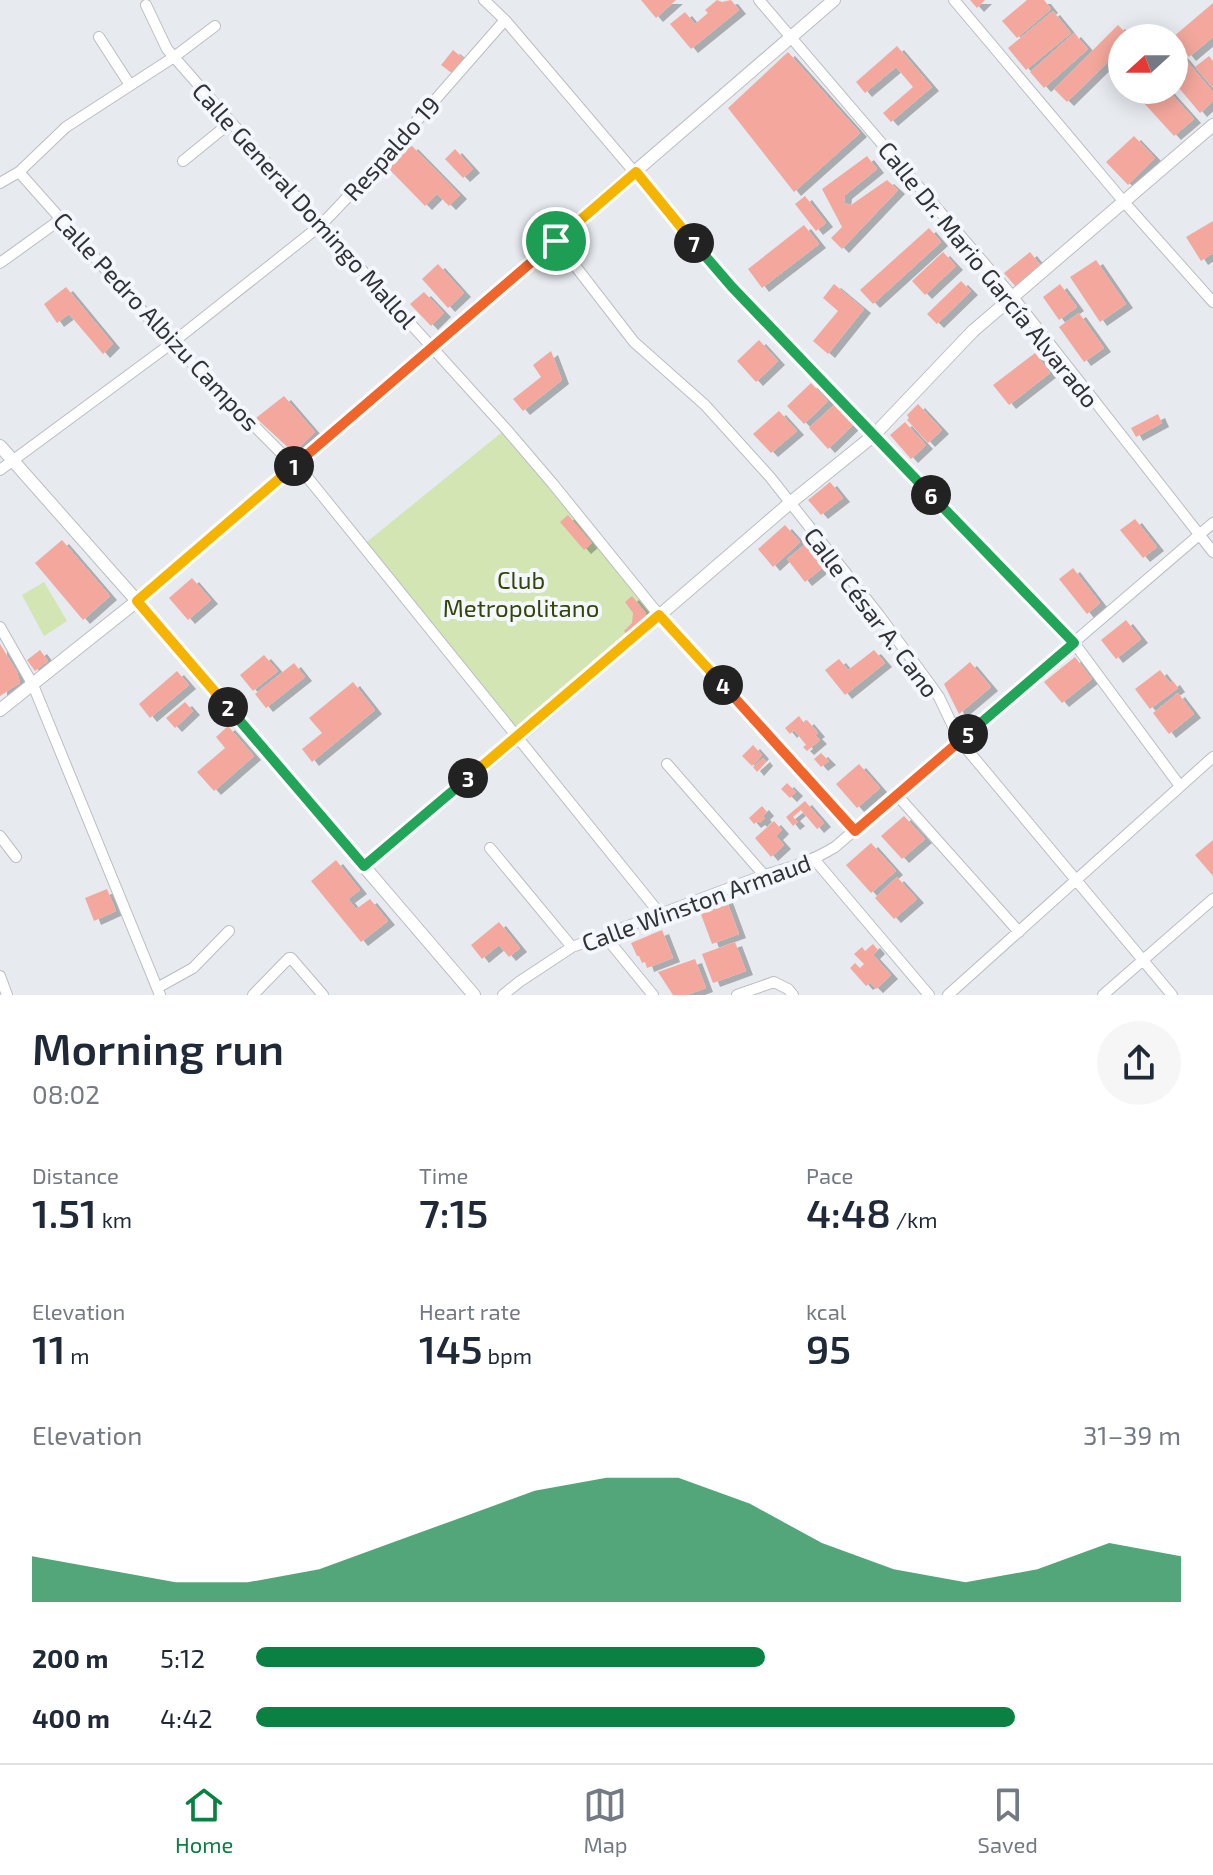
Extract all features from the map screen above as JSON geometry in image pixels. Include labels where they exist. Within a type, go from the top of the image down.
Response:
[{"type":"street","points":[[484,0],[505,20],[732,287],[1074,643],[1180,786]]},
{"type":"street","name":"Calle Dr. Mario García Alvarado","points":[[759,0],[1013,297],[1213,552]]},
{"type":"street","points":[[0,710],[137,601],[834,0]]},
{"type":"street","points":[[954,0],[1124,202],[1213,302]]},
{"type":"street","name":"Calle General Domingo Mallol","points":[[146,5],[167,49],[506,429],[659,615],[855,831]]},
{"type":"street","name":"Respaldo 19","points":[[0,470],[172,343],[321,225],[379,164],[505,20]]},
{"type":"street","points":[[0,183],[19,172],[66,127],[174,57],[215,26]]},
{"type":"street","points":[[99,37],[130,85]]},
{"type":"street","points":[[183,161],[231,122]]},
{"type":"street","points":[[364,866],[873,436],[973,331],[1213,125]]},
{"type":"street","name":"Calle Pedro Albizu Campos","points":[[19,172],[172,343],[308,478],[661,915]]},
{"type":"street","points":[[0,263],[61,219]]},
{"type":"street","name":"Calle César A. Cano","points":[[556,241],[624,331],[705,405],[770,477],[929,683],[960,741],[1172,995]]},
{"type":"street","points":[[0,446],[137,601],[474,995]]},
{"type":"street","name":"Calle Winston Armaud","points":[[503,995],[572,947],[764,875],[791,868],[835,847],[1213,523]]},
{"type":"street","points":[[0,627],[33,685],[159,992],[193,968],[229,931]]},
{"type":"street","points":[[948,995],[1213,757]]},
{"type":"street","points":[[667,764],[764,875]]},
{"type":"street","points":[[897,795],[1019,932]]},
{"type":"street","points":[[0,836],[16,857]]},
{"type":"street","points":[[490,848],[572,947]]},
{"type":"street","points":[[814,859],[929,995]]},
{"type":"street","points":[[1103,995],[1213,899]]},
{"type":"street","points":[[604,935],[653,995]]},
{"type":"street","points":[[253,995],[291,958],[323,995]]},
{"type":"street","points":[[0,976],[7,995]]},
{"type":"street","points":[[737,995],[774,982],[780,983],[793,995]]},
{"type":"green space","name":"Club Metropolitano","points":[[506,429],[659,615],[517,738],[363,545]]},
{"type":"green space","points":[[44,582],[67,621],[44,636],[22,595]]},
{"type":"building","points":[[641,0],[676,0],[656,18]]},
{"type":"building","points":[[717,0],[731,0],[739,10],[691,49],[670,24],[685,12],[695,24]]},
{"type":"building","points":[[970,0],[985,0],[977,8]]},
{"type":"building","points":[[1027,0],[1044,0],[1051,9],[1017,38],[1002,21]]},
{"type":"building","points":[[1213,3],[1213,37],[1189,57],[1188,24]]},
{"type":"building","points":[[1053,11],[1071,33],[1026,70],[1008,48]]},
{"type":"building","points":[[1074,33],[1088,49],[1044,88],[1030,72]]},
{"type":"building","points":[[1108,35],[1108,62],[1067,102],[1054,89]]},
{"type":"building","points":[[897,46],[932,87],[891,122],[883,113],[913,87],[896,67],[865,93],[856,82]]},
{"type":"building","points":[[453,50],[464,59],[453,74],[441,65]]},
{"type":"building","points":[[788,52],[860,133],[794,192],[728,108]]},
{"type":"building","points":[[1209,56],[1213,61],[1213,88],[1195,67]]},
{"type":"building","points":[[1188,63],[1213,92],[1213,101],[1200,113],[1188,99]]},
{"type":"building","points":[[1145,104],[1181,104],[1194,119],[1174,136]]},
{"type":"building","points":[[1134,136],[1155,158],[1128,185],[1106,162]]},
{"type":"building","points":[[411,145],[460,195],[449,206],[437,194],[425,206],[388,168]]},
{"type":"building","points":[[455,149],[473,169],[463,178],[445,159]]},
{"type":"building","points":[[867,156],[877,169],[845,195],[844,203],[851,205],[887,180],[898,190],[842,249],[831,238],[842,227],[822,189]]},
{"type":"building","points":[[805,196],[826,223],[816,231],[795,204]]},
{"type":"building","points":[[1213,221],[1213,253],[1201,261],[1186,237]]},
{"type":"building","points":[[804,225],[819,244],[762,288],[748,269]]},
{"type":"building","points":[[929,228],[941,242],[873,304],[860,290]]},
{"type":"building","points":[[943,252],[956,266],[925,295],[912,281]]},
{"type":"building","points":[[1030,252],[1041,266],[1016,287],[1004,273]]},
{"type":"building","points":[[1096,260],[1126,304],[1100,322],[1070,277]]},
{"type":"building","points":[[438,264],[464,293],[448,308],[422,279]]},
{"type":"building","points":[[961,281],[971,291],[937,324],[927,314]]},
{"type":"building","points":[[834,284],[864,309],[828,354],[813,341],[838,311],[823,298]]},
{"type":"building","points":[[1060,284],[1077,307],[1059,320],[1043,297]]},
{"type":"building","points":[[66,287],[113,344],[103,354],[69,314],[57,323],[44,304]]},
{"type":"building","points":[[424,292],[444,313],[431,326],[410,304]]},
{"type":"building","points":[[1079,313],[1104,348],[1084,362],[1059,327]]},
{"type":"building","points":[[759,340],[778,361],[756,382],[737,361]]},
{"type":"building","points":[[551,351],[562,380],[523,411],[513,399],[541,377],[533,365]]},
{"type":"building","points":[[1035,353],[1050,373],[1009,405],[993,385]]},
{"type":"building","points":[[811,383],[828,401],[804,424],[787,406]]},
{"type":"building","points":[[284,396],[315,432],[294,453],[256,418]]},
{"type":"building","points":[[918,404],[942,430],[928,443],[907,420],[907,415]]},
{"type":"building","points":[[834,405],[853,425],[828,449],[809,428]]},
{"type":"building","points":[[779,411],[797,431],[771,453],[753,434]]},
{"type":"building","points":[[1158,414],[1162,423],[1136,437],[1131,428]]},
{"type":"building","points":[[905,422],[926,445],[911,459],[890,435]]},
{"type":"building","points":[[830,482],[843,498],[821,515],[808,500]]},
{"type":"building","points":[[568,515],[592,543],[584,550],[560,522]]},
{"type":"building","points":[[1135,519],[1157,547],[1143,558],[1120,530]]},
{"type":"building","points":[[785,525],[800,542],[773,567],[758,549]]},
{"type":"building","points":[[813,538],[831,561],[805,582],[787,559]]},
{"type":"building","points":[[62,540],[110,596],[83,620],[35,563]]},
{"type":"building","points":[[1073,568],[1100,603],[1087,614],[1059,579]]},
{"type":"building","points":[[192,578],[211,600],[188,620],[169,598]]},
{"type":"building","points":[[632,596],[646,613],[646,620],[628,636],[624,631],[632,623],[633,613],[625,602]]},
{"type":"building","points":[[1126,620],[1141,639],[1116,659],[1101,640]]},
{"type":"building","points":[[0,644],[20,683],[0,696]]},
{"type":"building","points":[[40,650],[48,661],[35,671],[27,660]]},
{"type":"building","points":[[874,650],[885,663],[845,695],[825,670],[839,659],[848,670]]},
{"type":"building","points":[[264,655],[278,671],[253,691],[240,675]]},
{"type":"building","points":[[1075,657],[1092,679],[1062,703],[1044,682]]},
{"type":"building","points":[[970,662],[991,687],[959,714],[944,684]]},
{"type":"building","points":[[294,663],[305,677],[266,708],[255,694]]},
{"type":"building","points":[[1160,670],[1178,688],[1150,709],[1135,689]]},
{"type":"building","points":[[177,671],[189,685],[150,718],[139,704]]},
{"type":"building","points":[[353,682],[375,710],[312,762],[302,749],[322,733],[309,718]]},
{"type":"building","points":[[1178,693],[1194,714],[1169,734],[1153,713]]},
{"type":"building","points":[[185,702],[193,711],[175,728],[166,718]]},
{"type":"building","points":[[799,716],[804,723],[807,720],[820,740],[807,751],[794,730],[790,734],[785,728]]},
{"type":"building","points":[[228,726],[254,756],[214,791],[197,772],[225,748],[216,737]]},
{"type":"building","points":[[753,745],[762,755],[752,766],[742,756]]},
{"type":"building","points":[[821,753],[829,761],[821,767],[814,759]]},
{"type":"building","points":[[763,758],[766,762],[757,772],[753,767]]},
{"type":"building","points":[[859,764],[880,788],[857,808],[836,784]]},
{"type":"building","points":[[787,783],[796,792],[790,798],[781,789]]},
{"type":"building","points":[[805,801],[824,823],[817,829],[801,810],[793,817],[798,822],[793,826],[786,817]]},
{"type":"building","points":[[762,806],[767,812],[763,816],[765,818],[754,824],[749,818]]},
{"type":"building","points":[[904,816],[925,839],[902,859],[881,836]]},
{"type":"building","points":[[774,821],[782,830],[776,836],[784,845],[771,857],[755,838]]},
{"type":"building","points":[[1213,840],[1213,876],[1195,855]]},
{"type":"building","points":[[871,843],[896,871],[871,893],[846,865]]},
{"type":"building","points":[[336,860],[360,890],[348,899],[356,909],[370,899],[388,921],[361,942],[311,881]]},
{"type":"building","points":[[897,877],[917,899],[894,919],[875,898]]},
{"type":"building","points":[[107,889],[116,911],[94,921],[85,898]]},
{"type":"building","points":[[726,899],[739,934],[712,944],[699,909]]},
{"type":"building","points":[[499,922],[520,948],[509,957],[499,945],[482,959],[471,945]]},
{"type":"building","points":[[662,930],[673,958],[647,968],[631,943]]},
{"type":"building","points":[[735,942],[746,971],[713,983],[702,954]]},
{"type":"building","points":[[873,944],[878,950],[873,955],[891,975],[876,989],[870,983],[866,986],[850,968],[855,963],[860,968],[864,964],[854,954],[862,947],[865,951]]},
{"type":"building","points":[[695,959],[706,988],[687,995],[673,995],[658,972]]},
{"type":"route","points":[[636,172],[732,287],[1074,643],[855,831],[659,615],[364,866],[137,601],[556,241],[636,172]]}]
